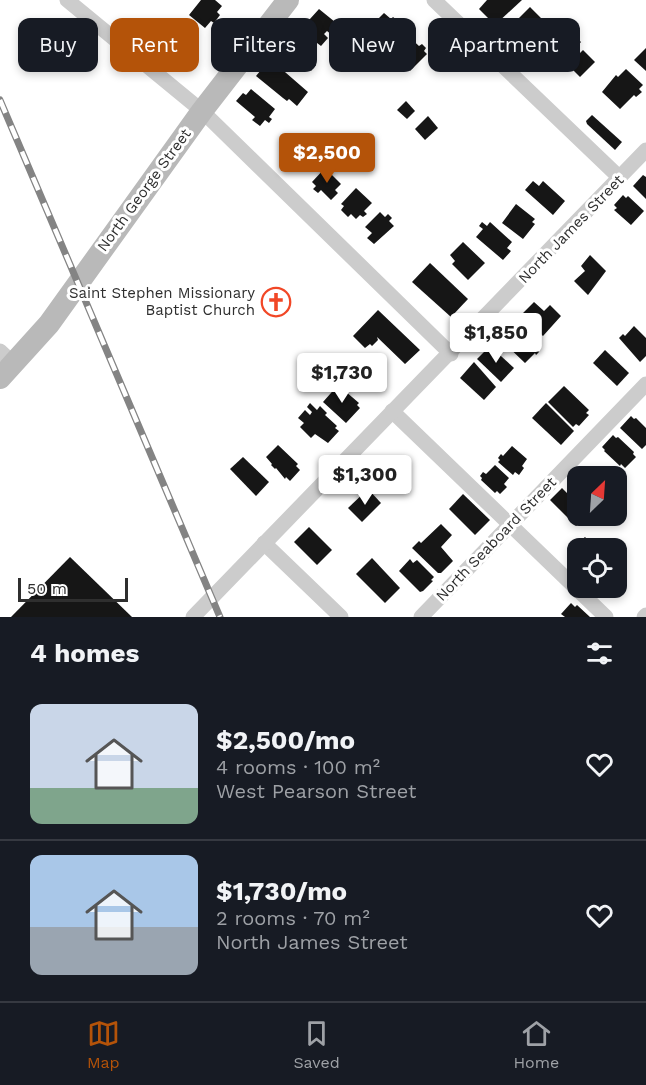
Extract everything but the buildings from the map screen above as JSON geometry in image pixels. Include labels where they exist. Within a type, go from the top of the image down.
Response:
[{"type":"main road","name":"North George Street","points":[[4,365],[49,324],[201,111],[288,0]]},
{"type":"street","points":[[67,0],[201,111],[451,354]]},
{"type":"street","points":[[434,0],[620,178]]},
{"type":"street","name":"North James Street","points":[[193,617],[392,411],[451,354],[646,150]]},
{"type":"street","name":"North Seaboard Street","points":[[421,617],[646,384]]},
{"type":"street","points":[[392,411],[606,617]]},
{"type":"street","points":[[264,543],[341,617]]},
{"type":"railway","points":[[0,100],[220,617]]},
{"type":"place","name":"Saint Stephen Missionary Baptist Church","points":[[276,302]]}]
